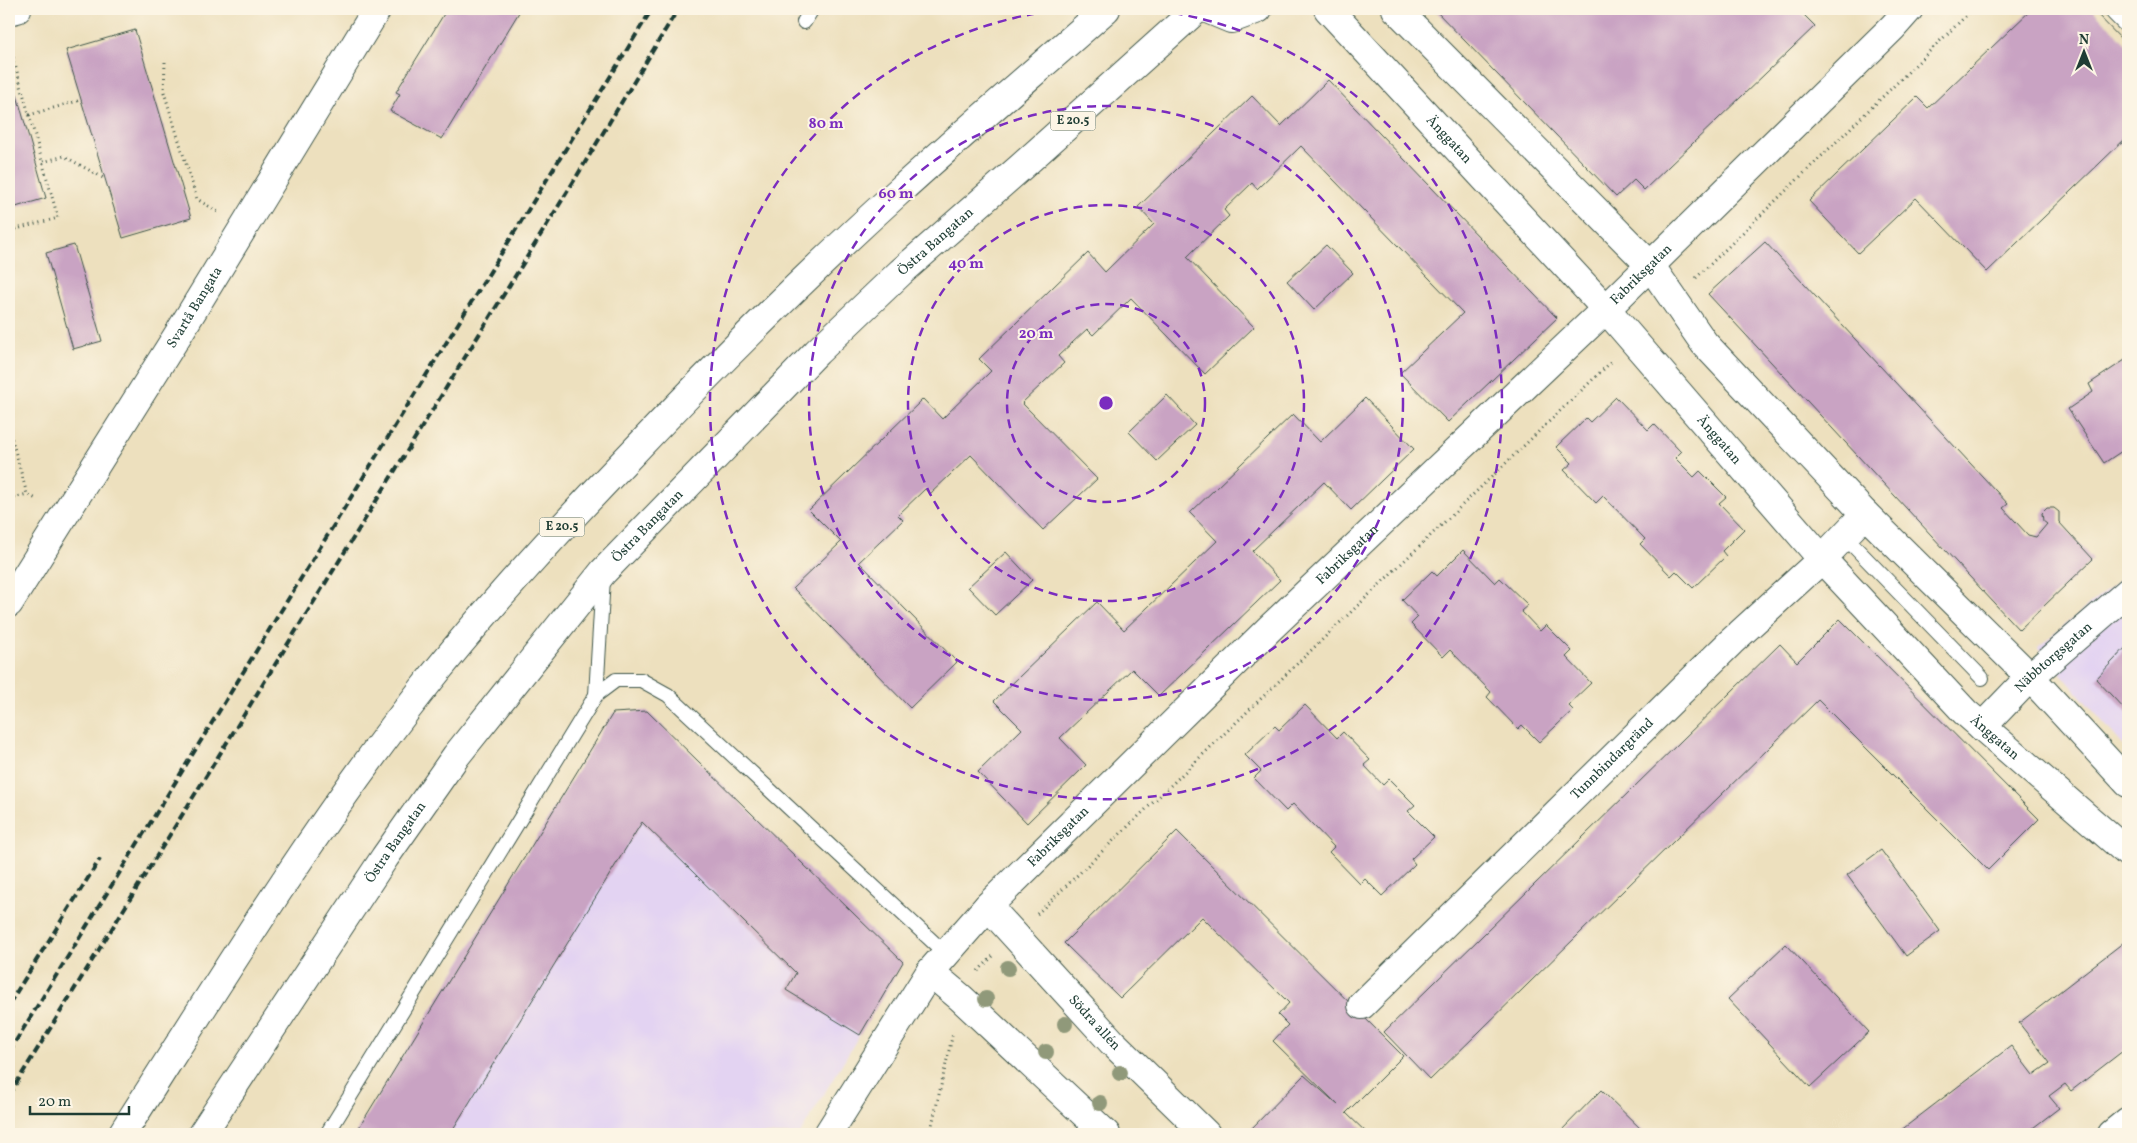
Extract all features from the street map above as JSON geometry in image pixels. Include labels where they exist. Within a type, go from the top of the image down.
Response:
[{"type":"street","points":[[9,11],[17,9]]},
{"type":"street","name":"Svartå Bangata","points":[[9,603],[377,9]]},
{"type":"street","name":"E 20.5","points":[[122,1134],[230,965],[344,794],[422,689],[537,552],[680,403],[822,263],[898,192],[1106,9]]},
{"type":"street","name":"Östra Bangatan","points":[[202,1134],[386,857],[456,756],[603,572],[817,352],[901,272],[1197,9]]},
{"type":"street","points":[[1207,9],[1231,19],[1258,9]]},
{"type":"street","name":"Änggatan","points":[[1328,9],[1606,309],[1822,559],[1965,712],[2128,853]]},
{"type":"street","points":[[1396,9],[1650,265],[1704,343],[1865,514],[2030,677],[2128,783]]},
{"type":"street","name":"Fabriksgatan","points":[[828,1134],[938,963],[988,906],[1269,629],[1606,309],[1909,9]]},
{"type":"street","points":[[2119,9],[2128,18]]},
{"type":"street","name":"Tunnbindargränd","points":[[1362,1005],[1731,642],[1822,559],[1865,514]]},
{"type":"street","name":"Näbbtorgsgatan","points":[[1982,727],[2030,677],[2128,592]]},
{"type":"street","name":"Södra allén","points":[[988,906],[1112,1042],[1206,1134]]},
{"type":"street","points":[[938,963],[962,998],[1106,1134]]},
{"type":"street","points":[[2112,1134],[2128,1122]]},
{"type":"lane","points":[[804,22],[812,9]]},
{"type":"lane","points":[[1844,536],[1982,678]]},
{"type":"lane","points":[[596,695],[603,572]]},
{"type":"lane","points":[[327,1134],[596,695],[616,680],[641,680],[668,695],[938,963]]},
{"type":"path","points":[[1674,300],[1973,9]]},
{"type":"path","points":[[9,43],[58,218],[9,232]]},
{"type":"path","points":[[165,62],[164,92],[197,199],[243,228]]},
{"type":"path","points":[[29,115],[81,100]]},
{"type":"path","points":[[2122,143],[2126,147],[2128,145]]},
{"type":"path","points":[[42,162],[64,156],[105,179]]},
{"type":"path","points":[[973,976],[1633,340]]},
{"type":"path","points":[[9,429],[27,494],[64,516]]},
{"type":"path","points":[[9,499],[27,494]]},
{"type":"path","points":[[930,1134],[952,1038]]},
{"type":"shaded area","points":[[2128,573],[2128,751],[2038,647]]},
{"type":"shaded area","points":[[647,711],[903,962],[800,1134],[355,1134],[613,713]]},
{"type":"building","points":[[447,9],[521,9],[442,139],[390,111],[400,94],[396,92]]},
{"type":"building","points":[[1434,9],[1798,9],[1815,26],[1644,190],[1634,180],[1616,197]]},
{"type":"building","points":[[2032,9],[2092,9],[2128,46],[2128,136],[1987,272],[1916,198],[1858,253],[1809,201],[1917,97],[1928,108]]},
{"type":"building","points":[[135,30],[191,218],[123,238],[66,50]]},
{"type":"building","points":[[9,67],[46,198],[9,209]]},
{"type":"building","points":[[1328,80],[1557,318],[1448,422],[1400,373],[1463,313],[1301,146],[1257,189],[1252,183],[1224,210],[1229,216],[1187,257],[1254,327],[1205,374],[1131,298],[1093,335],[1087,329],[1058,356],[1064,363],[1022,403],[1097,479],[1043,530],[971,455],[930,494],[925,489],[898,515],[903,520],[859,562],[957,662],[910,708],[793,588],[841,542],[809,510],[923,399],[942,419],[991,371],[979,359],[1088,253],[1105,272],[1154,224],[1138,207],[1252,96],[1281,126]]},
{"type":"building","points":[[1765,242],[2008,504],[2003,508],[2028,535],[2036,537],[2047,524],[2043,521],[2042,513],[2047,508],[2054,508],[2059,512],[2059,522],[2093,559],[2019,630],[1708,294]]},
{"type":"building","points":[[74,245],[102,341],[73,349],[46,253]]},
{"type":"building","points":[[1326,245],[1353,273],[1314,310],[1287,281]]},
{"type":"building","points":[[2128,358],[2128,447],[2104,463],[2068,409],[2093,392],[2089,384]]},
{"type":"building","points":[[1167,395],[1195,425],[1157,461],[1129,432]]},
{"type":"building","points":[[1616,397],[1648,430],[1654,424],[1681,452],[1675,458],[1694,477],[1700,471],[1726,497],[1719,503],[1744,529],[1722,551],[1726,556],[1693,588],[1676,571],[1671,576],[1640,544],[1645,539],[1603,496],[1596,503],[1564,470],[1572,463],[1556,447],[1586,418],[1590,422]]},
{"type":"building","points":[[1365,398],[1414,449],[1351,510],[1324,482],[1252,551],[1280,580],[1159,696],[1132,669],[1060,738],[1086,765],[1027,823],[978,772],[1022,729],[994,701],[1097,602],[1124,630],[1217,541],[1190,513],[1293,414],[1320,442]]},
{"type":"building","points":[[1463,550],[1495,583],[1500,578],[1528,605],[1521,611],[1540,631],[1546,625],[1572,651],[1566,657],[1591,683],[1568,705],[1573,710],[1539,742],[1522,725],[1518,729],[1487,697],[1491,692],[1450,650],[1443,657],[1411,624],[1418,617],[1402,600],[1432,571],[1437,576]]},
{"type":"building","points":[[1006,552],[1032,580],[995,615],[968,587]]},
{"type":"building","points":[[1840,619],[2039,819],[1988,870],[1818,700],[1430,1080],[1384,1032],[1780,644],[1797,662]]},
{"type":"building","points":[[2128,645],[2128,713],[2096,679]]},
{"type":"building","points":[[1305,705],[1337,738],[1343,732],[1370,760],[1364,765],[1383,785],[1389,779],[1415,805],[1408,811],[1434,837],[1411,859],[1415,864],[1382,896],[1365,879],[1360,884],[1329,852],[1334,847],[1293,804],[1286,811],[1254,778],[1261,771],[1245,755],[1275,726],[1279,730]]},
{"type":"building","points":[[647,711],[903,962],[860,1035],[786,990],[796,973],[642,822],[450,1134],[355,1134],[613,713]]},
{"type":"building","points":[[1177,831],[1403,1056],[1346,1113],[1368,1134],[1252,1134],[1249,1131],[1304,1075],[1338,1105],[1273,1041],[1288,1025],[1278,1015],[1289,1003],[1202,917],[1120,998],[1064,943]]},
{"type":"building","points":[[1881,850],[1940,931],[1906,956],[1847,875]]},
{"type":"building","points":[[2128,939],[2128,1047],[2071,1091],[2065,1084],[2049,1096],[2059,1108],[2025,1134],[1896,1134],[2011,1046],[2033,1075],[2050,1063],[2019,1023]]},
{"type":"building","points":[[1786,944],[1869,1032],[1810,1087],[1728,999]]},
{"type":"building","points":[[1601,1090],[1646,1134],[1558,1134]]},
{"type":"railway","points":[[9,1052],[652,9]]},
{"type":"railway","points":[[9,1095],[569,189],[678,9]]},
{"type":"railway","points":[[9,1004],[100,859]]}]
